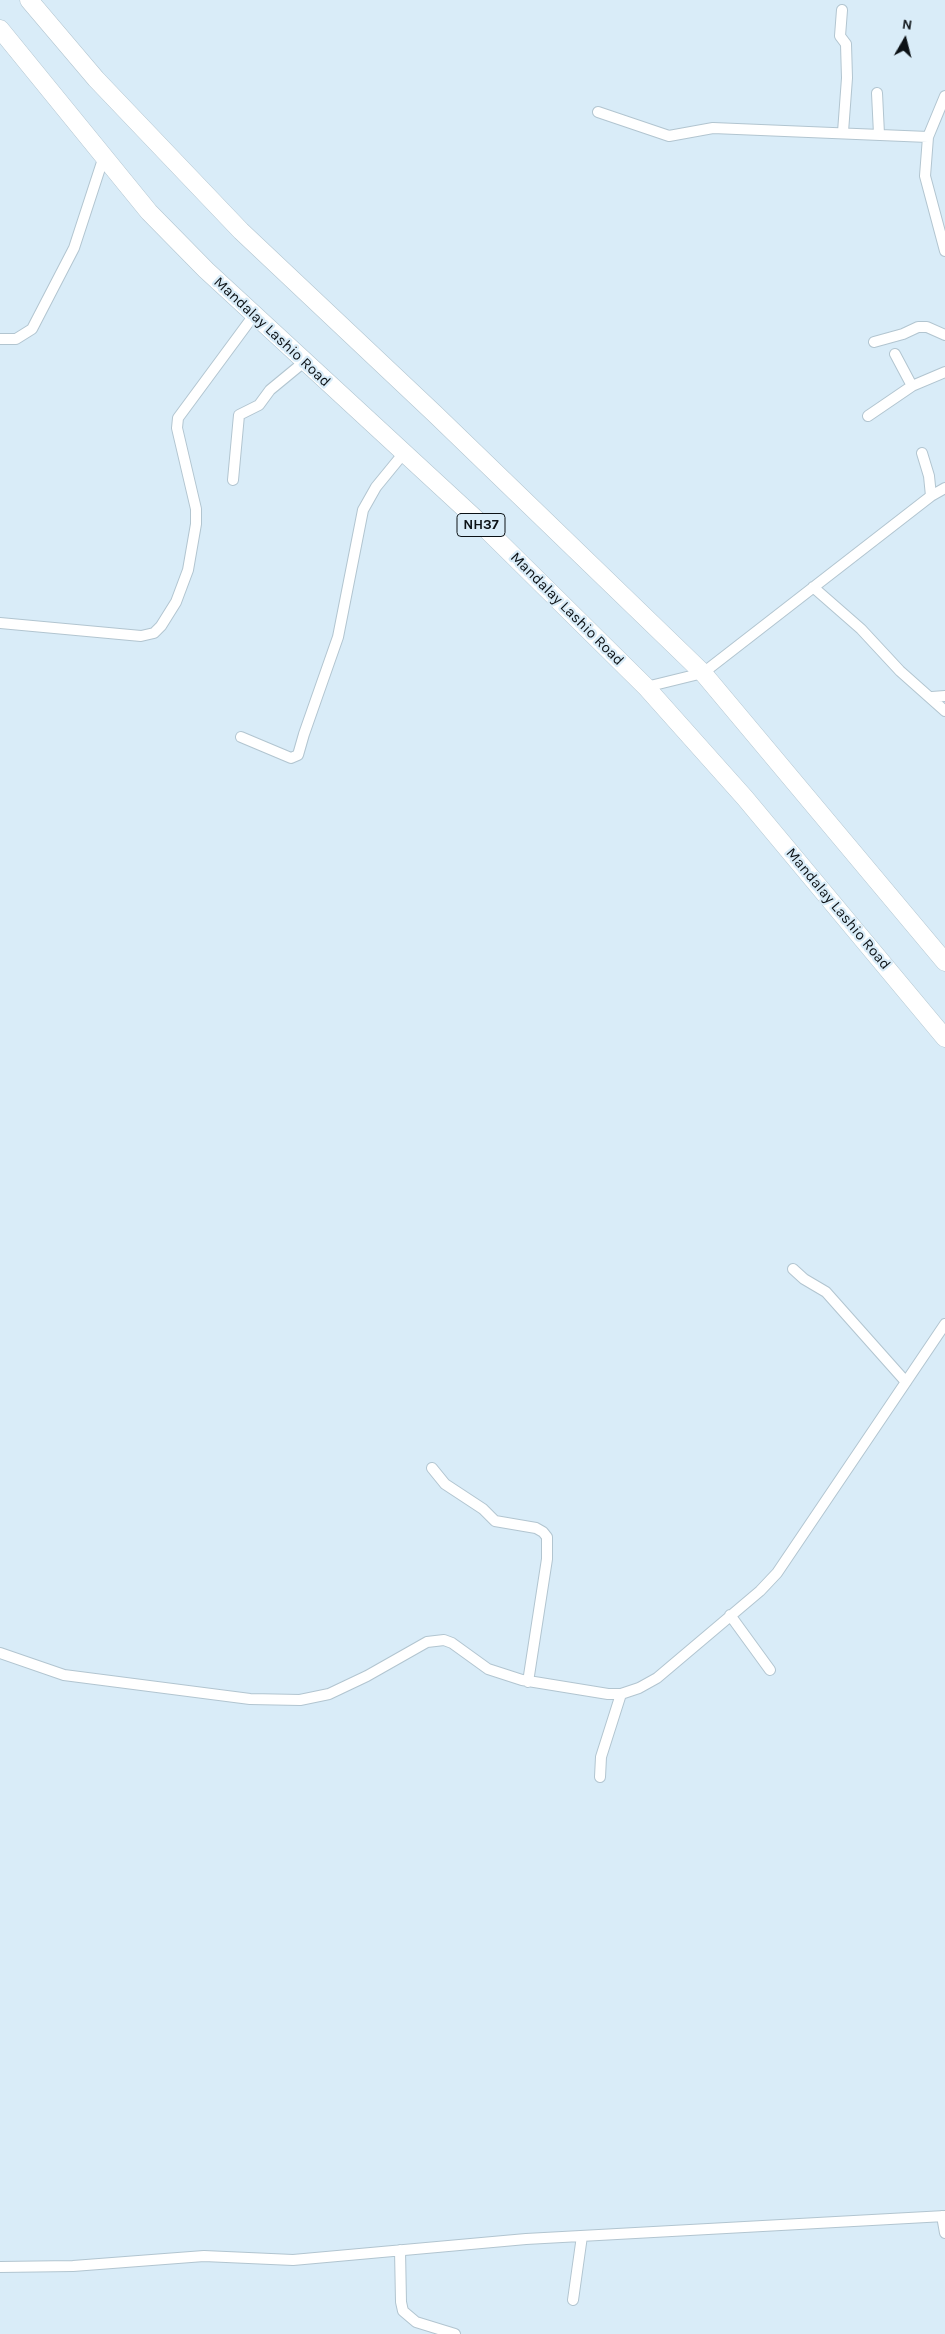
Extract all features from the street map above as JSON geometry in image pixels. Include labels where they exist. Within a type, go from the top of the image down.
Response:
[{"type":"highway","points":[[29,0],[96,79],[241,231],[435,414],[703,673],[945,962]]},
{"type":"highway","name":"Mandalay Lashio Road","points":[[0,29],[149,212],[304,362],[477,520],[646,687],[752,806],[945,1038]]},
{"type":"street","points":[[842,10],[840,36],[846,44],[847,78],[843,132]]},
{"type":"street","points":[[876,93],[879,134]]},
{"type":"street","points":[[945,96],[928,136],[925,176],[945,251]]},
{"type":"street","points":[[598,112],[669,136],[713,128],[928,136]]},
{"type":"street","points":[[0,339],[16,339],[32,329],[74,248],[104,156]]},
{"type":"street","points":[[0,623],[141,636],[154,633],[162,626],[176,602],[188,570],[196,524],[196,509],[178,428],[178,418],[254,315]]},
{"type":"street","points":[[874,342],[903,334],[918,327],[927,327],[945,335]]},
{"type":"street","points":[[895,354],[912,386]]},
{"type":"street","points":[[233,480],[238,449],[240,415],[259,405],[270,390],[304,362]]},
{"type":"street","points":[[868,416],[912,386],[945,372]]},
{"type":"street","points":[[922,453],[929,476],[931,496]]},
{"type":"street","points":[[242,737],[291,758],[298,756],[338,638],[363,510],[376,486],[403,454]]},
{"type":"street","points":[[646,687],[703,673],[931,496],[945,488]]},
{"type":"street","points":[[813,587],[861,629],[900,671],[932,697],[945,711]]},
{"type":"street","points":[[932,697],[945,696]]},
{"type":"street","points":[[793,1269],[804,1279],[826,1292],[906,1382]]},
{"type":"street","points":[[0,1653],[64,1675],[250,1699],[300,1700],[328,1694],[367,1676],[428,1642],[444,1640],[452,1643],[488,1669],[528,1682],[608,1694],[621,1694],[640,1688],[657,1678],[760,1591],[777,1573],[945,1324]]},
{"type":"street","points":[[432,1468],[445,1484],[483,1509],[495,1521],[536,1528],[547,1537],[547,1559],[528,1682]]},
{"type":"street","points":[[730,1615],[770,1670]]},
{"type":"street","points":[[600,1777],[603,1750],[621,1694]]},
{"type":"street","points":[[0,2267],[73,2266],[204,2256],[293,2260],[582,2236],[943,2216],[945,2233]]},
{"type":"street","points":[[573,2300],[582,2236]]},
{"type":"street","points":[[400,2250],[401,2302],[404,2311],[416,2322],[455,2334]]}]
